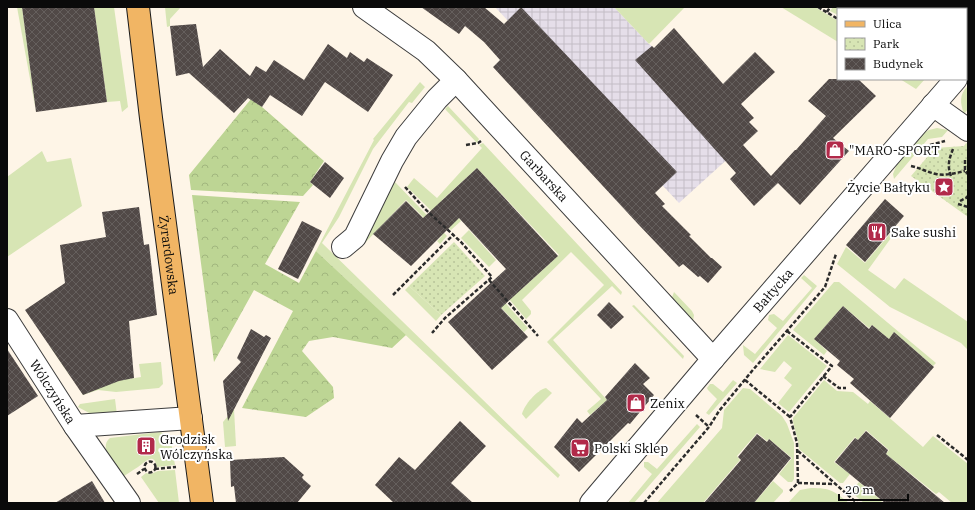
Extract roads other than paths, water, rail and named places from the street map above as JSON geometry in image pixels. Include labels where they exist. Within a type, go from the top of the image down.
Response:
[{"type":"main road","name":"Żyrardowska","points":[[138,7],[151,118],[202,503]]},
{"type":"street","name":"Garbarska","points":[[364,7],[426,51],[456,80],[713,358]]},
{"type":"street","points":[[343,247],[355,237],[399,147],[418,121],[456,80]]},
{"type":"street","name":"Bałtycka","points":[[592,503],[713,358],[955,80]]},
{"type":"street","points":[[933,105],[968,130]]},
{"type":"street","name":"Wólczyńska","points":[[7,320],[75,426],[191,418]]},
{"type":"street","points":[[75,426],[129,503]]},
{"type":"place","name":"\"MARO-SPORT","points":[[835,150]]},
{"type":"place","name":"Życie Bałtyku","points":[[944,187]]},
{"type":"place","name":"Sake sushi","points":[[877,232]]},
{"type":"place","name":"Zenix","points":[[636,403]]},
{"type":"place","name":"Grodzisk Wólczyńska","points":[[146,446]]},
{"type":"place","name":"Polski Sklep","points":[[580,448]]}]
